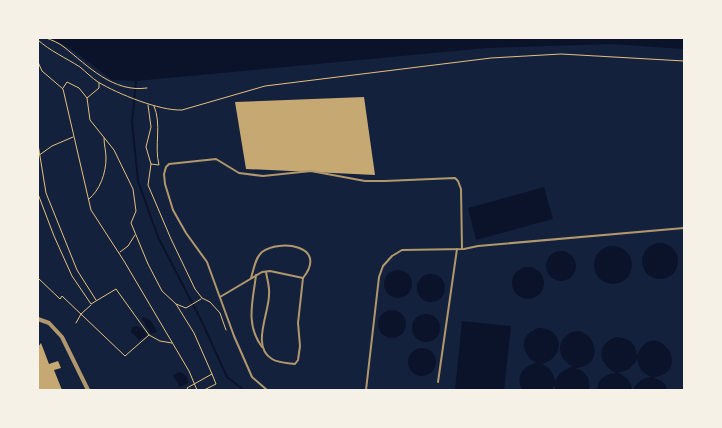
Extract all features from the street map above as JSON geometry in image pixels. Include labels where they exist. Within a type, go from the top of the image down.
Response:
[{"type":"street","points":[[38,319],[49,324],[62,337],[88,390]]},
{"type":"lane","points":[[267,390],[252,377],[207,262],[186,233],[173,210],[164,174],[169,164],[216,159],[239,173],[263,176],[312,171],[365,180],[385,181],[455,178],[461,189],[462,249]]},
{"type":"lane","points":[[366,390],[379,277],[383,266],[392,256],[402,250],[462,249],[684,228]]},
{"type":"lane","points":[[251,278],[256,262],[262,253],[268,249],[297,247],[305,250],[308,254],[311,265],[302,278],[298,322],[300,346],[298,362],[295,364],[277,361],[268,357],[256,338],[251,320],[256,275]]},
{"type":"lane","points":[[438,382],[457,249]]},
{"type":"lane","points":[[220,297],[256,275],[266,272],[302,278]]},
{"type":"lane","points":[[264,350],[262,331],[269,295],[266,272]]},
{"type":"path","points":[[46,38],[62,45],[92,71],[116,84],[135,90],[147,88]]},
{"type":"path","points":[[38,40],[99,82],[148,104],[169,110],[182,110],[265,86],[491,58],[561,54],[684,61]]},
{"type":"path","points":[[38,62],[42,71],[63,89],[91,210],[173,343],[189,371],[197,390]]},
{"type":"path","points":[[63,89],[67,82],[79,88],[87,98],[90,120],[114,150],[133,190],[136,211],[131,222],[148,264],[162,292],[176,304],[194,333],[216,384],[204,390]]},
{"type":"path","points":[[87,98],[99,88],[99,82]]},
{"type":"path","points":[[148,104],[150,127],[146,147],[151,164],[148,185],[195,289],[202,298],[210,302],[220,313],[227,332]]},
{"type":"path","points":[[151,164],[159,164],[156,154],[156,113],[153,106]]},
{"type":"path","points":[[38,155],[52,146],[74,137]]},
{"type":"path","points":[[89,199],[100,185],[106,158],[104,137]]},
{"type":"path","points":[[38,144],[38,155],[46,193],[77,270],[97,300]]},
{"type":"path","points":[[38,194],[72,276],[91,304]]},
{"type":"path","points":[[118,252],[128,246],[136,234]]},
{"type":"path","points":[[38,278],[60,299],[62,296],[125,356],[149,335]]},
{"type":"path","points":[[76,323],[81,314],[91,304],[116,289],[149,335],[158,340],[173,343]]},
{"type":"path","points":[[176,304],[186,308],[202,298]]},
{"type":"path","points":[[188,390],[187,388],[212,374]]},
{"type":"water","points":[[50,38],[684,38],[684,49],[612,44],[487,48],[136,81],[112,80],[71,49]]},
{"type":"water","points":[[544,187],[553,219],[476,240],[468,208]]},
{"type":"water","points":[[660,243],[667,244],[673,248],[677,254],[677,268],[673,274],[667,278],[660,279],[653,278],[647,274],[643,268],[642,261],[643,254],[647,248],[653,244]]},
{"type":"water","points":[[613,246],[626,252],[632,265],[626,278],[613,284],[600,278],[594,265],[600,252]]},
{"type":"water","points":[[561,251],[572,255],[576,266],[572,277],[561,281],[550,277],[546,266],[550,255]]},
{"type":"water","points":[[528,267],[539,272],[544,283],[539,294],[528,299],[517,294],[512,283],[517,272]]},
{"type":"water","points":[[398,270],[408,274],[412,284],[408,294],[398,298],[388,294],[384,284],[388,274]]},
{"type":"water","points":[[431,274],[441,278],[445,288],[441,298],[431,302],[421,298],[417,288],[421,278]]},
{"type":"water","points":[[392,310],[402,314],[406,324],[402,334],[392,338],[382,334],[378,324],[382,314]]},
{"type":"water","points":[[426,314],[436,318],[440,328],[436,338],[426,342],[416,338],[412,328],[416,318]]},
{"type":"water","points":[[143,317],[152,323],[157,332],[151,334],[142,319]]},
{"type":"water","points":[[462,321],[511,326],[504,390],[455,390]]},
{"type":"water","points":[[136,326],[143,329],[147,336],[139,340],[131,332],[132,327]]},
{"type":"water","points":[[538,328],[553,332],[559,343],[555,355],[542,364],[551,371],[555,382],[562,372],[573,367],[561,353],[560,345],[562,340],[575,332],[583,332],[589,337],[595,352],[593,360],[586,366],[575,368],[587,376],[589,390],[556,390],[554,385],[552,390],[522,390],[520,377],[524,369],[536,363],[527,354],[524,344],[525,340],[527,335]]},
{"type":"water","points":[[616,337],[624,338],[631,342],[635,347],[637,355],[645,344],[653,341],[662,343],[668,349],[672,357],[671,366],[666,373],[654,377],[664,383],[668,390],[633,390],[640,381],[651,377],[641,370],[637,359],[629,369],[617,372],[628,379],[632,390],[597,390],[603,378],[616,373],[605,365],[601,355],[609,340]]},
{"type":"water","points":[[422,348],[432,352],[436,362],[432,372],[422,376],[412,372],[408,362],[412,352]]},
{"type":"water","points":[[179,372],[187,377],[188,383],[180,387],[173,376]]},
{"type":"building","points":[[364,97],[375,175],[246,169],[235,102]]},
{"type":"building","points":[[41,343],[49,364],[58,361],[61,368],[54,370],[62,390],[38,390],[38,347]]},
{"type":"waterway","points":[[136,81],[132,122],[138,181],[158,237],[202,322],[227,377],[244,390]]}]
